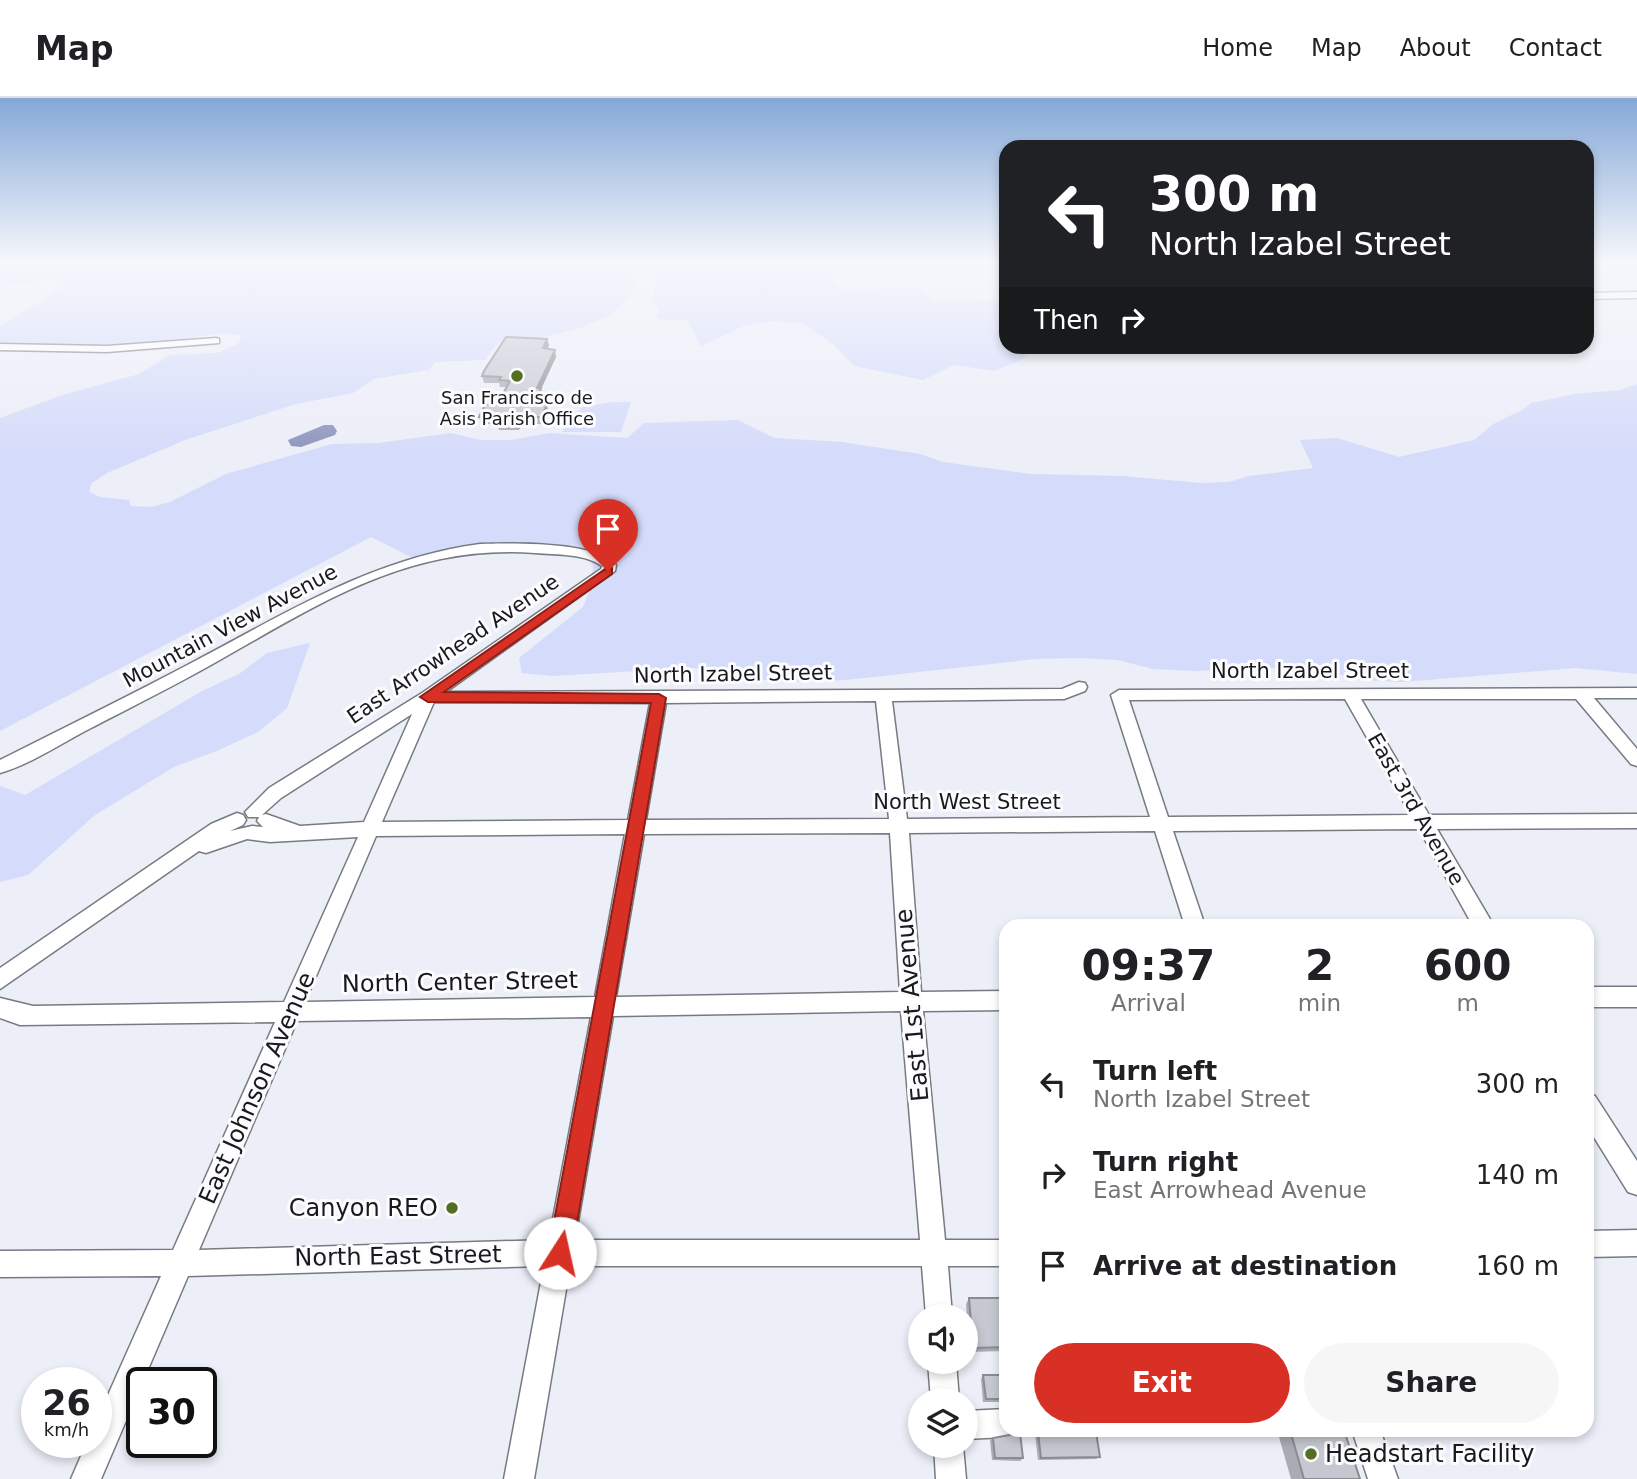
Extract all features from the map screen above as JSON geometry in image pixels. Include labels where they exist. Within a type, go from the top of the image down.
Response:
[{"type":"street","points":[[0,347],[107,349],[216,341]]},
{"type":"street","name":"Mountain View Avenue","points":[[0,767],[321,598],[392,569],[481,548],[573,553]]},
{"type":"street","name":"East Arrowhead Avenue","points":[[253,823],[285,788],[428,697],[608,571],[609,565],[605,561],[573,553]]},
{"type":"street","name":"North Izabel Street","points":[[428,697],[1064,694],[1079,687]]},
{"type":"street","name":"North Izabel Street","points":[[1161,824],[1119,695],[1637,692]]},
{"type":"street","name":"East 3rd Avenue","points":[[1349,693],[1480,919]]},
{"type":"street","points":[[1580,693],[1637,760]]},
{"type":"street","name":"East 1st Avenue","points":[[883,695],[898,825],[938,1304]]},
{"type":"street","name":"East Johnson Avenue","points":[[86,1479],[428,697]]},
{"type":"street","points":[[519,1479],[659,698]]},
{"type":"street","name":"North West Street","points":[[253,823],[270,835],[370,829],[1637,821]]},
{"type":"street","points":[[0,980],[180,857],[253,823]]},
{"type":"street","points":[[1161,824],[1193,919]]},
{"type":"street","points":[[1594,997],[1637,997]]},
{"type":"street","name":"North Center Street","points":[[0,1007],[26,1016],[605,1004],[999,1000]]},
{"type":"street","points":[[1594,1115],[1637,1182]]},
{"type":"street","points":[[1594,1244],[1637,1243]]},
{"type":"street","name":"North East Street","points":[[0,1264],[180,1263],[560,1253],[999,1253]]},
{"type":"street","points":[[978,1424],[999,1423]]},
{"type":"street","points":[[1368,1437],[1383,1479]]},
{"type":"street","points":[[950,1458],[951,1479]]},
{"type":"shaded area","points":[[585,325],[538,338],[501,342],[486,360],[435,362],[429,370],[374,379],[353,393],[296,404],[185,440],[107,473],[92,483],[89,492],[100,497],[129,500],[131,506],[151,507],[170,502],[226,474],[332,444],[378,443],[451,433],[480,440],[511,440],[550,433],[627,438],[644,423],[738,420],[775,438],[842,442],[920,454],[943,462],[1031,474],[1122,476],[1201,483],[1229,482],[1249,476],[1313,468],[1300,440],[1337,438],[1399,457],[1474,440],[1493,424],[1531,403],[1574,394],[1620,390],[1637,384],[1637,674],[1576,668],[1402,682],[1360,680],[1322,670],[1153,669],[1118,660],[1078,658],[1035,659],[846,680],[801,682],[761,680],[730,670],[690,668],[552,676],[522,673],[519,658],[583,607],[592,585],[593,565],[580,549],[551,545],[513,546],[419,561],[371,537],[0,731],[0,418],[62,395],[139,374],[170,355],[217,353],[239,343],[241,336],[217,334],[111,344],[22,345],[0,343],[0,326]]},
{"type":"shaded area","points":[[690,325],[747,325],[744,326],[701,346]]},
{"type":"shaded area","points":[[806,325],[999,325],[999,354],[1029,354],[995,371],[954,365],[923,380],[854,366],[834,345]]},
{"type":"shaded area","points":[[631,402],[621,432],[562,432],[582,407]]},
{"type":"shaded area","points":[[324,425],[333,425],[337,431],[335,435],[301,447],[291,446],[288,440]]},
{"type":"shaded area","points":[[310,643],[287,708],[258,732],[174,767],[95,815],[28,875],[0,882],[0,786],[25,795],[202,691],[239,674],[267,653]]},
{"type":"building","points":[[506,337],[547,339],[543,348],[555,350],[537,388],[541,388],[533,405],[547,405],[541,417],[523,417],[516,423],[498,423],[500,419],[496,419],[497,417],[479,417],[485,405],[498,403],[510,381],[499,380],[501,377],[482,376]]},
{"type":"building","points":[[969,1298],[999,1298],[999,1347],[978,1348],[978,1304],[969,1304]]},
{"type":"building","points":[[983,1375],[999,1375],[999,1399],[986,1399]]},
{"type":"building","points":[[1020,1437],[1023,1458],[995,1458],[993,1438]]},
{"type":"building","points":[[1039,1437],[1097,1437],[1100,1457],[1041,1458]]},
{"type":"building","name":"Headstart Facility","points":[[1292,1437],[1346,1437],[1360,1479],[1304,1479]]},
{"type":"place","name":"San Francisco de Asis Parish Office","points":[[517,376]]},
{"type":"place","name":"Canyon REO","points":[[452,1208]]},
{"type":"place","name":"Headstart Facility","points":[[1311,1454]]},
{"type":"route","points":[[560,1253],[659,698],[428,697],[608,571]]}]
